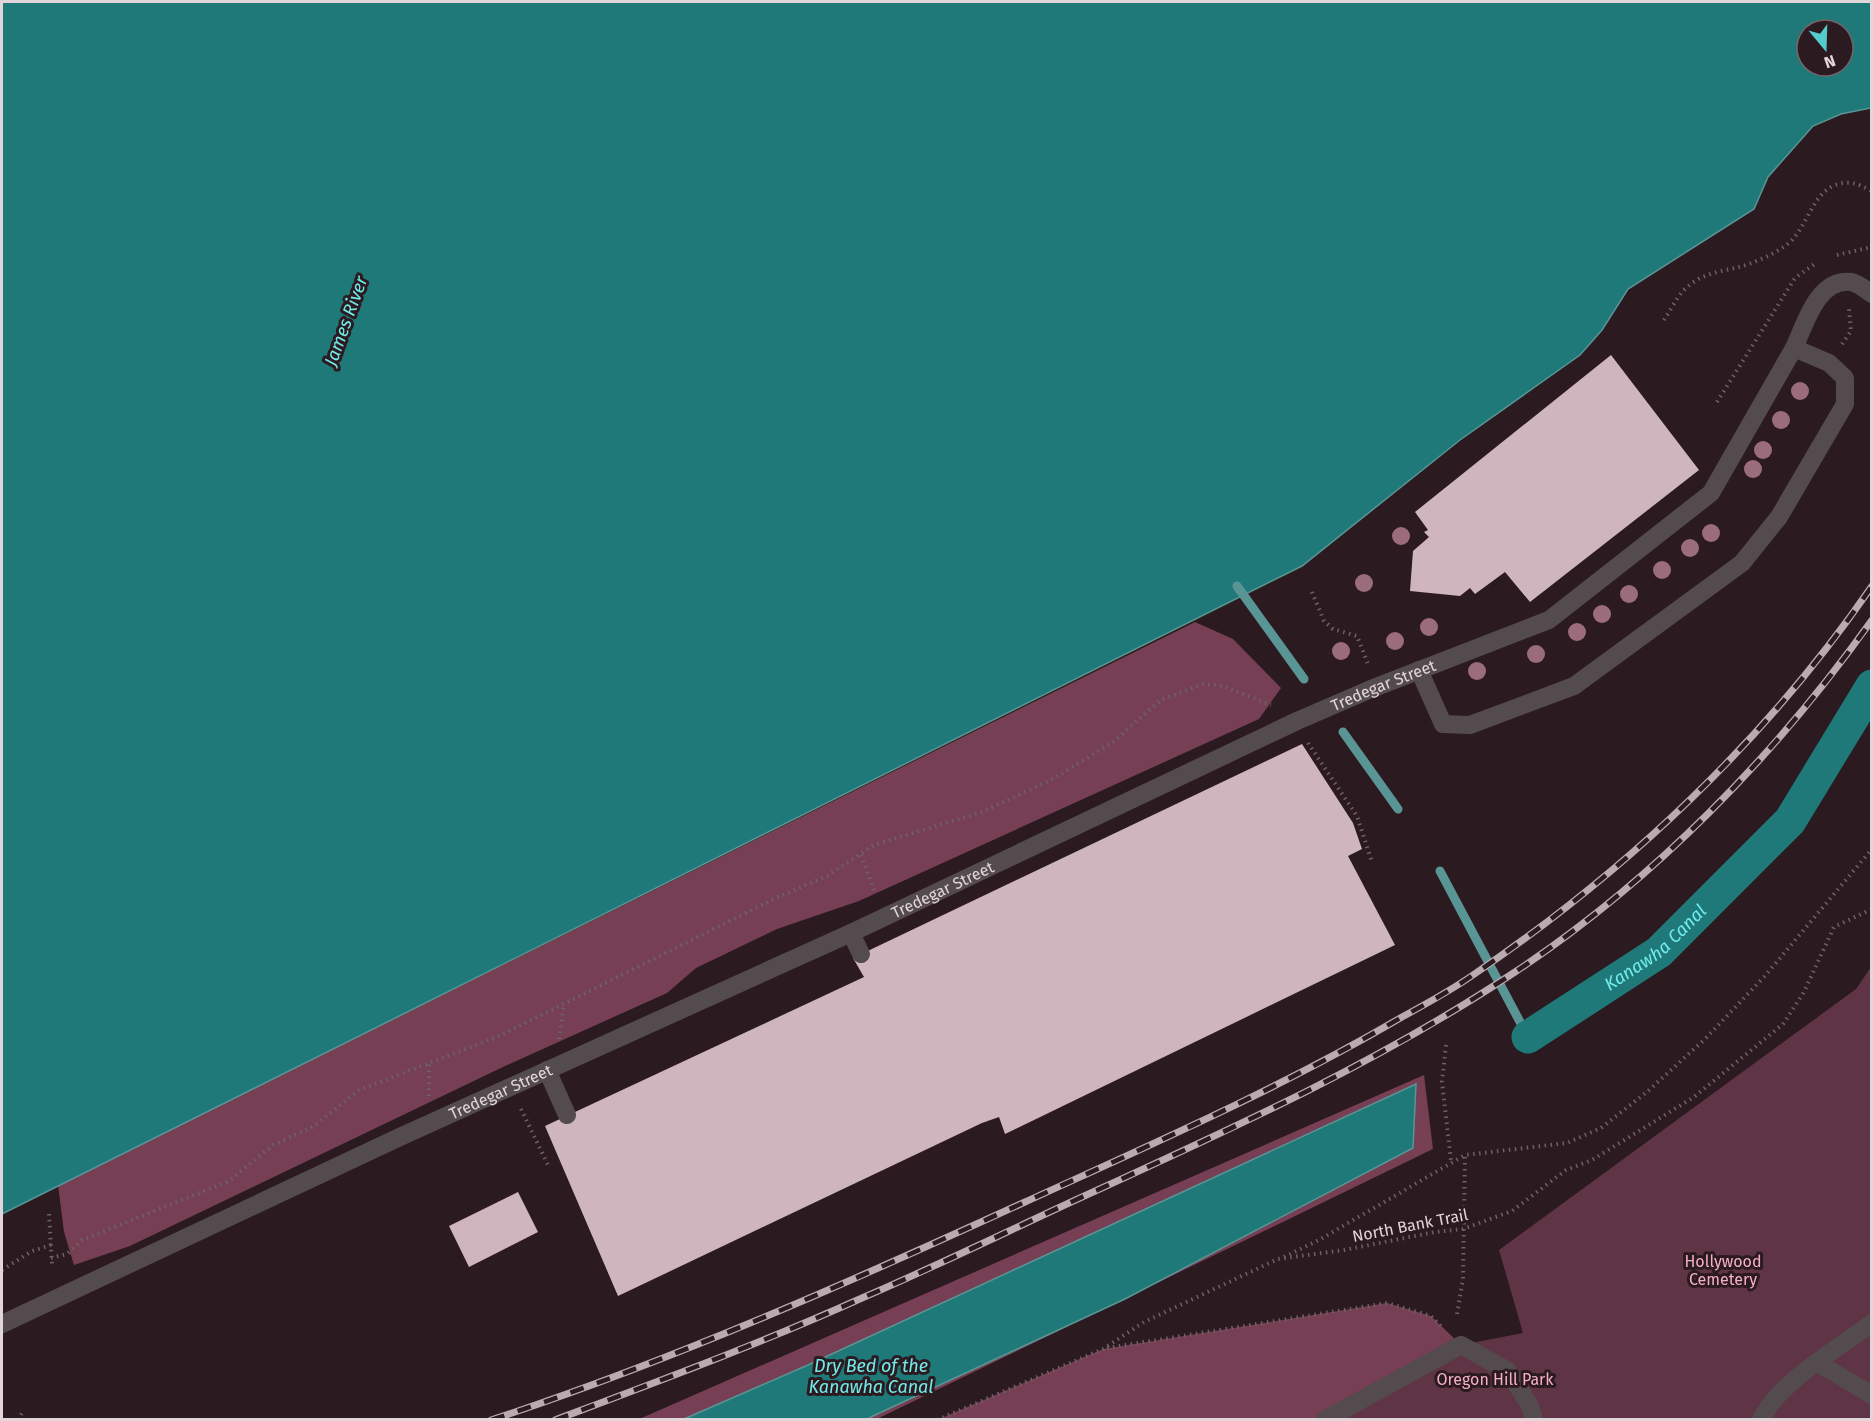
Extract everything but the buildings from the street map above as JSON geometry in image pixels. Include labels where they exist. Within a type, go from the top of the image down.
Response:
[{"type":"street","name":"Tredegar Street","points":[[2,1324],[548,1070],[851,933],[1297,721],[1419,670],[1549,620],[1711,493],[1794,348],[1817,300],[1832,286],[1851,282],[1872,294]]},
{"type":"street","points":[[1419,670],[1443,724],[1470,725],[1574,686],[1742,563],[1779,517],[1845,404],[1845,378],[1829,363],[1794,348]]},
{"type":"street","points":[[851,933],[861,954]]},
{"type":"street","points":[[548,1070],[567,1115]]},
{"type":"street","points":[[1761,1419],[1770,1403],[1783,1389],[1872,1323]]},
{"type":"street","points":[[1324,1419],[1461,1345],[1508,1371],[1530,1406],[1534,1419]]},
{"type":"street","points":[[1818,1363],[1872,1395]]},
{"type":"path","points":[[1664,320],[1677,299],[1691,284],[1723,270],[1754,262],[1786,246],[1804,226],[1822,195],[1830,187],[1849,182],[1872,191]]},
{"type":"path","points":[[1840,350],[1851,331],[1848,311],[1851,302]]},
{"type":"path","points":[[1312,592],[1324,621],[1333,629],[1357,636],[1368,664]]},
{"type":"path","points":[[51,1258],[67,1254],[82,1240],[229,1181],[273,1145],[314,1126],[358,1090],[497,1037],[778,897],[827,876],[874,845],[982,812],[1055,778],[1113,742],[1161,700],[1203,684],[1223,686],[1275,706]]},
{"type":"path","points":[[1306,740],[1357,816],[1372,862]]},
{"type":"path","points":[[1278,1259],[1319,1240],[1451,1161],[1465,1155],[1567,1143],[1601,1128],[1625,1111],[1705,1039],[1764,977],[1872,849]]},
{"type":"path","points":[[861,854],[875,893]]},
{"type":"path","name":"North Bank Trail","points":[[937,1419],[1103,1349],[1144,1322],[1278,1259],[1463,1229],[1512,1211],[1566,1170],[1592,1160],[1694,1097],[1783,1024],[1804,993],[1834,927],[1872,909]]},
{"type":"path","points":[[559,1042],[565,1004]]},
{"type":"path","points":[[1446,1045],[1442,1082],[1451,1161]]},
{"type":"path","points":[[428,1103],[429,1063]]},
{"type":"path","points":[[521,1109],[548,1165]]},
{"type":"path","points":[[1457,1314],[1463,1279],[1465,1155]]},
{"type":"path","points":[[49,1214],[52,1264]]},
{"type":"path","points":[[2,1270],[32,1251],[51,1245]]},
{"type":"path","points":[[1103,1349],[1387,1304],[1431,1316],[1461,1345]]},
{"type":"path","points":[[18,1419],[23,1412]]},
{"type":"green space","name":"Hollywood Cemetery","points":[[1871,967],[1871,1419],[1325,1420],[1461,1345],[1523,1333],[1499,1250],[1856,989]]},
{"type":"shaded area","points":[[1195,622],[1233,639],[1281,688],[1259,719],[859,901],[777,929],[696,968],[667,993],[505,1066],[130,1246],[74,1265],[64,1232],[58,1185]]},
{"type":"shaded area","name":"Dry Bed of the Kanawha Canal","points":[[1424,1075],[1433,1149],[877,1419],[637,1420]]},
{"type":"shaded area","points":[[1387,1303],[1431,1316],[1461,1345],[1325,1419],[937,1420],[1103,1349]]},
{"type":"water","name":"James River","points":[[2,2],[1871,2],[1871,108],[1841,114],[1813,126],[1768,177],[1754,209],[1628,289],[1602,330],[1580,355],[1460,440],[1302,566],[2,1214]]},
{"type":"water","name":"Dry Bed of the Kanawha Canal","points":[[1416,1084],[1413,1148],[1125,1299],[865,1420],[684,1419],[808,1365]]},
{"type":"waterway","name":"Kanawha Canal","points":[[1237,586],[1304,679]]},
{"type":"waterway","name":"Kanawha Canal","points":[[1528,1037],[1659,952],[1790,821],[1872,686]]},
{"type":"waterway","name":"Kanawha Canal","points":[[1343,732],[1398,809]]},
{"type":"waterway","name":"Kanawha Canal","points":[[1440,871],[1528,1037]]},
{"type":"railway","points":[[491,1420],[694,1346],[893,1261],[1168,1137],[1263,1091],[1310,1068],[1447,992],[1530,935],[1585,892],[1639,847],[1690,799],[1787,697],[1831,643],[1872,586]]},
{"type":"railway","points":[[555,1420],[748,1346],[940,1263],[1297,1096],[1353,1068],[1462,1006],[1566,936],[1663,856],[1753,767],[1835,670],[1872,620]]},
{"type":"park label","name":"Oregon Hill Park","points":[[1495,1379]]}]
